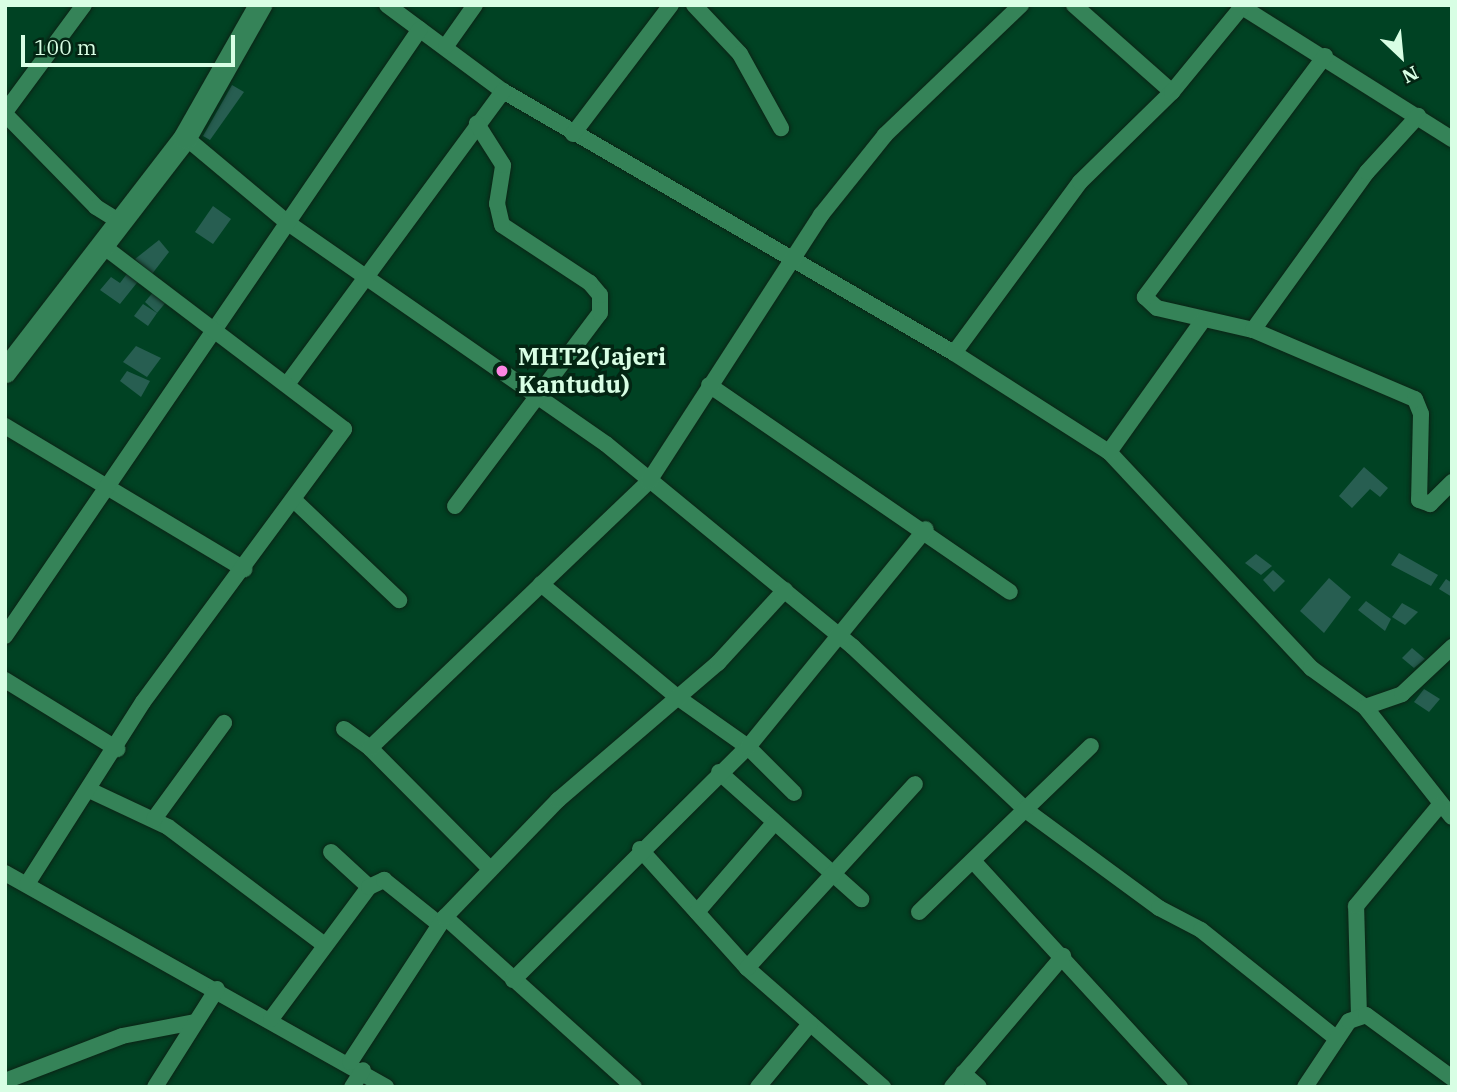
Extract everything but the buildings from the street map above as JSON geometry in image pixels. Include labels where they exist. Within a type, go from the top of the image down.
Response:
[{"type":"street","points":[[84,5],[5,113],[96,207],[120,222]]},
{"type":"street","points":[[5,371],[185,137],[260,5]]},
{"type":"street","points":[[387,5],[446,46],[503,91],[954,354],[1109,452],[1311,668],[1365,708],[1446,811],[1356,906],[1359,1017],[1337,1039],[1305,1087]]},
{"type":"street","points":[[446,46],[475,5]]},
{"type":"street","points":[[573,134],[671,5]]},
{"type":"street","points":[[694,5],[740,54],[781,128]]},
{"type":"street","points":[[370,748],[649,481],[790,259],[886,135],[1021,5]]},
{"type":"street","points":[[1074,5],[1172,92]]},
{"type":"street","points":[[954,354],[1080,182],[1172,92],[1240,6],[1325,56],[1452,139]]},
{"type":"street","points":[[5,636],[110,489],[212,325],[288,223],[420,29]]},
{"type":"street","points":[[1325,56],[1255,155],[1152,281],[1145,297],[1157,308],[1253,330],[1415,399],[1421,414],[1419,500],[1430,504],[1452,482]]},
{"type":"street","points":[[288,383],[503,91]]},
{"type":"street","points":[[1253,330],[1367,172],[1418,116]]},
{"type":"street","points":[[455,506],[600,313],[600,295],[502,225],[497,204],[503,165],[477,124]]},
{"type":"street","points":[[185,137],[288,223],[538,397],[649,481],[838,635],[1027,811],[1159,908],[1201,930],[1337,1039]]},
{"type":"street","points":[[27,884],[117,750],[144,702],[295,501],[344,429],[212,325],[102,245]]},
{"type":"street","points":[[1109,452],[1203,320]]},
{"type":"street","points":[[709,385],[926,529],[1010,592]]},
{"type":"street","points":[[5,426],[244,569]]},
{"type":"street","points":[[295,501],[399,600]]},
{"type":"street","points":[[513,979],[640,849],[748,747],[926,529]]},
{"type":"street","points":[[541,584],[677,697],[748,747],[794,793]]},
{"type":"street","points":[[352,1087],[357,1066],[442,920],[490,869],[677,697],[785,590]]},
{"type":"street","points":[[1365,708],[1402,694],[1452,648]]},
{"type":"street","points":[[5,680],[117,750]]},
{"type":"street","points":[[155,819],[224,723]]},
{"type":"street","points":[[344,729],[370,748],[490,869]]},
{"type":"street","points":[[919,912],[1027,811],[1091,746]]},
{"type":"street","points":[[719,772],[862,899]]},
{"type":"street","points":[[747,968],[915,784]]},
{"type":"street","points":[[89,790],[155,819],[322,943]]},
{"type":"street","points":[[697,912],[774,823]]},
{"type":"street","points":[[640,849],[747,968],[883,1087]]},
{"type":"street","points":[[331,852],[369,887]]},
{"type":"street","points":[[974,862],[1063,956],[1180,1087]]},
{"type":"street","points":[[5,873],[357,1066],[386,1087]]},
{"type":"street","points":[[271,1019],[322,943],[369,887],[384,880],[442,920],[634,1087]]},
{"type":"street","points":[[952,1087],[1063,956]]},
{"type":"street","points":[[155,1087],[217,989]]},
{"type":"street","points":[[1359,1017],[1378,1021],[1452,1078]]},
{"type":"street","points":[[5,1081],[122,1036],[195,1022]]},
{"type":"street","points":[[758,1087],[810,1024]]},
{"type":"street","points":[[963,1073],[979,1087]]},
{"type":"place","name":"MHT2(Jajeri Kantudu)","points":[[502,371]]}]
